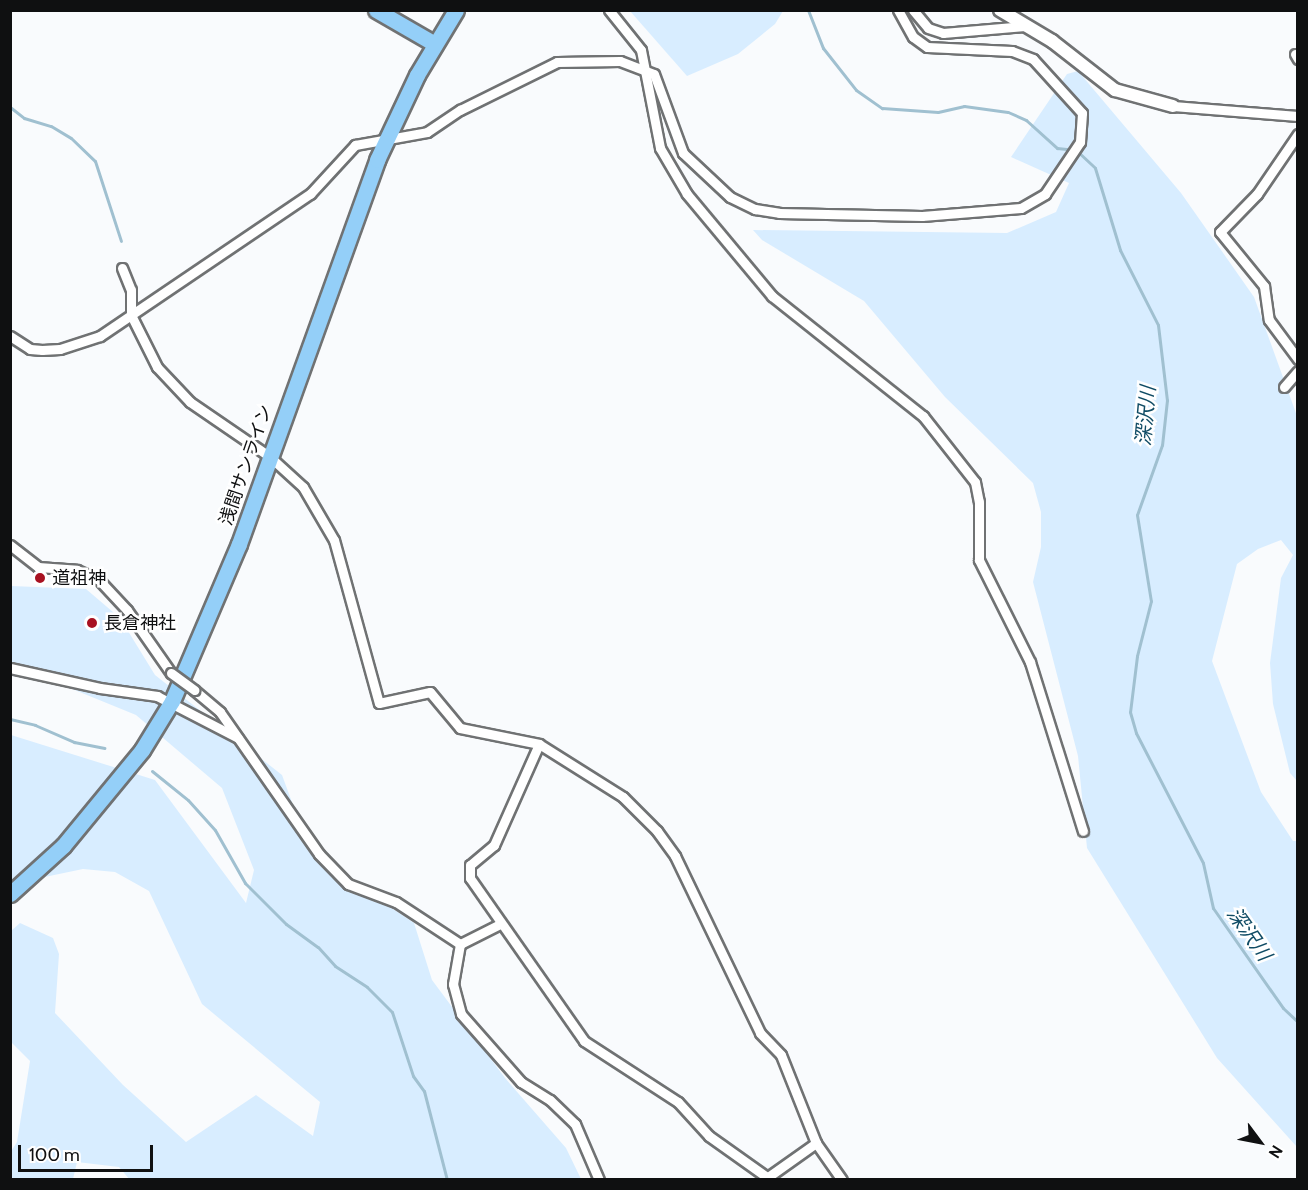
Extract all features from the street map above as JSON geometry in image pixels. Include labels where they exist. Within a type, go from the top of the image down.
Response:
[{"type":"main road","points":[[376,10],[435,44]]},
{"type":"main road","name":"浅間サンライン","points":[[10,894],[63,846],[142,750],[172,701],[239,544],[269,456],[386,139],[435,44],[456,10]]},
{"type":"street","points":[[609,10],[635,40],[646,68],[660,148],[687,194],[748,271],[772,296],[923,416],[975,482],[980,502],[979,560],[1030,662],[1083,831]]},
{"type":"street","points":[[10,336],[15,346],[42,350],[80,344],[100,336],[310,194],[346,151],[355,145],[427,132],[460,110],[557,62],[620,61],[646,68],[654,74],[665,95],[683,153],[730,197],[755,209],[779,213],[922,216],[1021,208],[1045,194],[1080,142],[1082,113],[1033,58],[1012,51],[927,47],[914,37],[898,10]]},
{"type":"street","points":[[912,10],[928,28],[943,33],[1025,26]]},
{"type":"street","points":[[1000,10],[1052,40],[1115,90],[1173,106],[1298,116]]},
{"type":"street","points":[[1298,134],[1257,194],[1220,232],[1264,286],[1269,320],[1298,359]]},
{"type":"street","points":[[122,268],[131,290],[131,315],[157,367],[174,388],[269,456],[303,488],[334,540],[379,703],[430,692],[460,728],[539,744],[623,797],[675,856],[760,1033],[781,1055],[816,1143],[842,1179]]},
{"type":"street","points":[[1284,387],[1298,371]]},
{"type":"street","points":[[10,545],[38,567],[77,570],[99,580],[127,610],[171,673],[220,712],[319,854],[348,884],[396,902],[460,944]]},
{"type":"street","points":[[10,668],[172,701],[240,740]]},
{"type":"street","points":[[539,744],[494,845],[470,865],[470,878],[500,924],[535,967],[584,1041],[678,1102],[709,1136],[769,1178],[816,1143]]},
{"type":"street","points":[[460,944],[500,924]]},
{"type":"street","points":[[460,944],[453,984],[461,1014],[521,1082],[550,1100],[575,1124],[599,1179]]},
{"type":"shaded area","points":[[630,11],[783,11],[775,24],[738,54],[687,76]]},
{"type":"shaded area","points":[[1078,71],[1181,193],[1254,297],[1297,416],[1297,781],[1290,773],[1273,704],[1270,663],[1281,578],[1293,555],[1281,540],[1258,549],[1237,564],[1212,661],[1261,792],[1293,841],[1297,841],[1297,1147],[1217,1058],[1087,848],[1078,756],[1033,582],[1041,547],[1041,512],[1033,483],[945,397],[864,301],[762,240],[753,230],[1007,233],[1056,212],[1069,183],[1011,157],[1067,74]]},
{"type":"shaded area","points":[[11,586],[86,589],[120,618],[155,675],[282,775],[311,854],[414,923],[432,980],[505,1078],[566,1148],[581,1179],[130,1180],[119,1167],[77,1162],[73,1179],[11,1180],[10,1153],[17,1142],[30,1061],[11,1042],[11,931],[20,923],[53,938],[59,954],[55,1013],[123,1085],[186,1142],[256,1095],[313,1136],[320,1102],[202,1004],[149,891],[115,872],[83,869],[11,884],[11,735],[155,780],[246,903],[254,870],[222,788],[136,715],[11,664]]},
{"type":"waterway","name":"深沢川","points":[[808,10],[823,48],[856,90],[882,108],[938,112],[964,106],[1008,112],[1026,120],[1057,148],[1076,150],[1095,168],[1120,250],[1158,325],[1167,400],[1162,445],[1137,515],[1151,601],[1137,656],[1130,712],[1136,733],[1203,863],[1213,908],[1283,1008],[1298,1022]]},
{"type":"waterway","points":[[10,107],[24,118],[51,126],[71,138],[95,161],[121,241]]},
{"type":"waterway","points":[[10,719],[35,725],[74,742],[104,748]]},
{"type":"waterway","points":[[152,771],[188,800],[215,830],[245,883],[286,924],[318,947],[335,966],[367,987],[392,1012],[413,1076],[424,1091],[447,1180]]},
{"type":"place","name":"道祖神","points":[[40,578]]},
{"type":"place","name":"長倉神社","points":[[92,623]]}]
